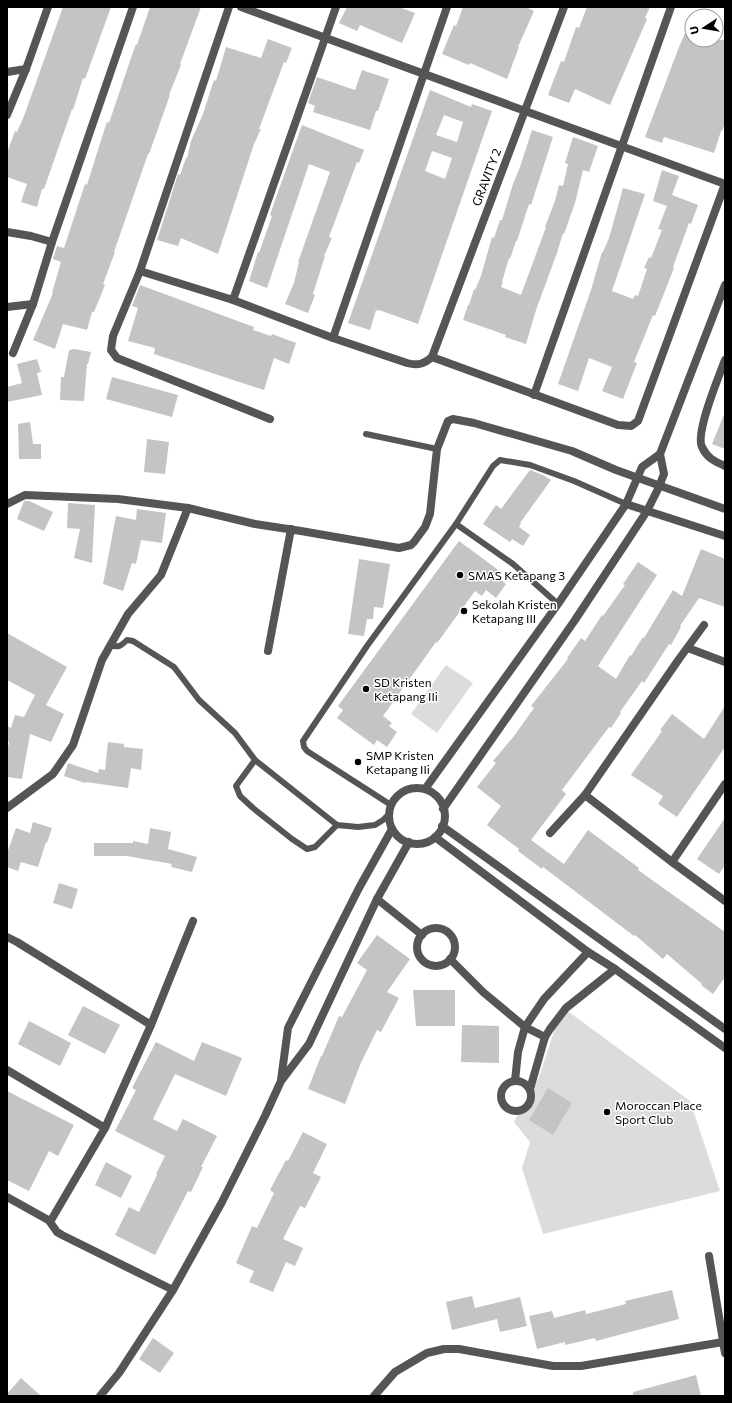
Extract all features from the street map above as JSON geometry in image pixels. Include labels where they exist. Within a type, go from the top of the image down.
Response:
[{"type":"street","points":[[7,115],[26,69],[48,7]]},
{"type":"street","points":[[13,353],[33,304],[52,242],[133,7]]},
{"type":"street","points":[[229,7],[140,271],[113,336],[111,350],[117,358],[270,419]]},
{"type":"street","points":[[140,271],[233,300],[333,338],[414,365],[427,362],[432,357],[618,426],[631,426],[638,421],[725,184],[241,7]]},
{"type":"street","points":[[233,300],[336,7]]},
{"type":"street","points":[[333,338],[447,7]]},
{"type":"street","name":"GRAVITY 2","points":[[432,357],[564,7]]},
{"type":"street","points":[[534,395],[671,7]]},
{"type":"street","points":[[7,72],[26,69]]},
{"type":"street","points":[[7,232],[31,236],[52,242]]},
{"type":"street","points":[[424,789],[558,604],[626,504],[642,468],[660,454],[725,285]]},
{"type":"street","points":[[7,307],[33,304]]},
{"type":"street","points":[[725,360],[710,400],[700,435],[701,446],[709,459],[725,466]]},
{"type":"street","points":[[7,504],[25,495],[118,499],[188,508],[255,524],[395,548],[411,545],[418,539],[426,527],[430,514],[437,449],[448,422],[453,419],[474,423],[572,450],[616,470],[725,509]]},
{"type":"street","points":[[443,809],[575,620],[647,511],[664,474],[660,454]]},
{"type":"street","points":[[626,504],[725,536]]},
{"type":"street","points":[[7,808],[53,774],[73,745],[102,660],[128,614],[161,575],[188,508]]},
{"type":"street","points":[[268,651],[291,529]]},
{"type":"street","points":[[550,833],[585,795],[704,624]]},
{"type":"street","points":[[688,648],[725,662]]},
{"type":"street","points":[[672,862],[725,784]]},
{"type":"street","points":[[416,788],[424,789],[433,793],[439,800],[443,809],[444,817],[442,826],[435,837],[422,843],[409,842],[399,837],[392,829],[389,814],[391,805],[395,798],[405,790],[416,788]]},
{"type":"street","points":[[585,795],[725,901]]},
{"type":"street","points":[[442,826],[725,1028],[716,1041]]},
{"type":"street","points":[[100,1396],[119,1373],[173,1290],[232,1182],[265,1116],[280,1081],[288,1028],[359,888],[392,829]]},
{"type":"street","points":[[435,837],[588,952],[615,969],[725,1048]]},
{"type":"street","points":[[280,1081],[309,1044],[377,899],[409,842]]},
{"type":"street","points":[[377,899],[422,935]]},
{"type":"street","points":[[50,1221],[105,1128],[151,1025],[193,921]]},
{"type":"street","points":[[437,928],[448,933],[454,943],[454,949],[450,960],[434,966],[424,961],[420,957],[417,945],[422,935],[426,931],[437,928]]},
{"type":"street","points":[[7,937],[151,1025]]},
{"type":"street","points":[[515,1081],[518,1052],[525,1027],[544,999],[588,952]]},
{"type":"street","points":[[450,960],[483,992],[525,1027],[545,1038]]},
{"type":"street","points":[[530,1089],[521,1081],[515,1081],[507,1084],[502,1092],[502,1100],[507,1107],[515,1110],[520,1110],[527,1106],[531,1098],[530,1089],[545,1038],[566,1008],[615,969]]},
{"type":"street","points":[[7,1070],[105,1128]]},
{"type":"street","points":[[7,1197],[50,1221],[52,1227],[62,1235],[173,1290]]},
{"type":"street","points":[[709,1256],[725,1353]]},
{"type":"street","points":[[374,1396],[395,1372],[427,1353],[444,1349],[459,1349],[553,1366],[581,1366],[723,1342]]},
{"type":"lane","points":[[366,434],[437,449]]},
{"type":"lane","points":[[391,805],[307,750],[302,741],[367,646],[456,524],[493,466],[500,460],[530,465],[574,481],[626,504]]},
{"type":"lane","points":[[456,524],[513,564],[558,604]]},
{"type":"lane","points":[[111,645],[115,647],[121,646],[127,640],[133,641],[174,666],[199,700],[235,733],[255,760],[336,825],[358,827],[375,825],[389,814]]},
{"type":"lane","points":[[255,760],[236,786],[240,796],[264,818],[307,849],[315,847],[336,825]]},
{"type":"shaded area","points":[[446,665],[473,683],[437,733],[411,714]]},
{"type":"shaded area","name":"Moroccan Place Sport Club","points":[[562,1007],[690,1101],[720,1191],[543,1234],[522,1168],[530,1142],[514,1122],[539,1077]]},
{"type":"building","points":[[63,7],[111,7],[85,79],[83,78],[44,189],[42,189],[37,207],[21,202],[27,184],[7,177],[7,153],[15,131],[17,132],[24,116]]},
{"type":"building","points":[[150,7],[201,7],[114,252],[103,284],[105,285],[94,312],[92,312],[87,330],[63,324],[55,349],[33,340],[53,293],[61,262],[53,259],[57,246],[64,248],[85,184],[87,185],[107,122],[109,123]]},
{"type":"building","points":[[347,7],[399,7],[415,13],[402,43],[360,25],[357,31],[339,23]]},
{"type":"building","points":[[463,7],[526,7],[534,11],[518,47],[507,79],[470,63],[469,65],[442,54],[454,25],[456,26]]},
{"type":"building","points":[[587,7],[650,7],[645,18],[647,19],[610,105],[575,89],[569,103],[548,95],[561,61],[564,62],[576,27],[579,28]]},
{"type":"building","points":[[684,35],[684,48],[724,48],[725,40],[725,123],[714,153],[664,137],[662,143],[645,137]]},
{"type":"building","points":[[268,39],[292,48],[286,63],[284,62],[259,129],[261,129],[254,144],[218,254],[181,238],[178,246],[157,240],[178,174],[180,175],[187,158],[191,141],[203,114],[214,80],[216,81],[226,47],[261,58]]},
{"type":"building","points":[[362,70],[389,79],[370,130],[313,112],[315,106],[308,103],[317,77],[355,90]]},
{"type":"building","points":[[430,90],[471,107],[472,104],[492,111],[418,324],[379,310],[376,310],[370,330],[348,323]],"holes":[[[444,115],[463,122],[457,142],[436,135]],[[432,151],[452,158],[445,179],[425,171]]]},
{"type":"building","points":[[302,125],[364,150],[359,163],[357,162],[329,237],[332,238],[324,256],[313,294],[315,295],[308,313],[285,304],[294,283],[298,262],[330,172],[309,164],[267,288],[249,281],[272,216],[270,215],[274,203]]},
{"type":"building","points":[[532,130],[553,137],[531,205],[529,204],[517,241],[510,259],[509,258],[502,282],[501,287],[521,295],[555,201],[559,185],[563,186],[568,164],[565,163],[573,137],[598,146],[589,172],[583,170],[575,203],[536,310],[526,344],[505,337],[506,335],[463,320],[474,289],[475,290],[481,276],[492,237],[494,238],[500,220],[502,220]]},
{"type":"building","points":[[662,170],[679,176],[672,195],[698,205],[691,224],[689,223],[673,267],[674,268],[655,316],[653,315],[634,362],[637,363],[623,399],[602,391],[612,367],[589,358],[578,391],[558,384],[591,290],[602,252],[609,238],[623,188],[645,194],[612,291],[633,299],[635,295],[638,296],[647,269],[644,268],[649,257],[651,258],[662,230],[658,229],[667,206],[653,201]]},
{"type":"building","points":[[140,285],[254,327],[253,330],[271,336],[272,334],[296,343],[289,364],[274,358],[264,390],[154,354],[155,348],[128,341],[138,308],[132,306]]},
{"type":"building","points":[[74,349],[91,352],[87,364],[84,401],[60,400],[61,377],[64,377],[69,350]]},
{"type":"building","points":[[37,359],[41,372],[37,373],[42,395],[7,402],[7,387],[22,383],[17,364]]},
{"type":"building","points":[[112,377],[178,395],[172,417],[106,399]]},
{"type":"building","points":[[725,412],[725,449],[712,444]]},
{"type":"building","points":[[30,422],[33,444],[41,444],[41,459],[19,459],[18,424]]},
{"type":"building","points":[[147,439],[169,442],[165,474],[144,472]]},
{"type":"building","points":[[530,470],[551,480],[520,523],[519,527],[530,535],[523,546],[512,539],[510,542],[483,524],[496,505],[501,509]]},
{"type":"building","points":[[24,501],[29,501],[53,512],[44,531],[17,519]]},
{"type":"building","points":[[68,503],[95,505],[92,563],[74,558],[80,529],[67,528]]},
{"type":"building","points":[[137,509],[166,513],[162,543],[141,540],[136,564],[132,563],[123,591],[103,584],[116,516],[136,520]]},
{"type":"building","points":[[459,541],[501,572],[497,577],[506,584],[496,598],[486,590],[482,596],[475,591],[383,716],[392,723],[389,726],[397,732],[387,747],[377,740],[374,745],[337,718],[343,710],[338,706]]},
{"type":"building","points":[[701,549],[725,559],[725,607],[699,598],[680,626],[681,627],[671,645],[669,644],[644,683],[642,681],[620,712],[621,713],[611,728],[609,727],[562,790],[566,794],[531,840],[564,864],[588,830],[639,868],[638,870],[725,932],[725,977],[713,994],[667,954],[663,959],[635,935],[634,936],[543,867],[542,869],[518,851],[519,849],[487,825],[501,806],[477,787],[496,763],[493,761],[514,736],[534,708],[531,706],[568,659],[567,658],[581,638],[585,641],[602,615],[603,616],[625,585],[623,584],[638,562],[657,575],[598,666],[616,679],[630,655],[631,656],[643,637],[644,638],[673,590],[682,596]]},
{"type":"building","points":[[359,559],[390,564],[383,608],[374,607],[373,619],[367,619],[364,636],[348,634]]},
{"type":"building","points":[[7,633],[67,667],[46,705],[64,714],[51,742],[30,734],[22,779],[7,777],[7,752],[9,742],[7,741],[7,726],[11,728],[15,715],[24,717],[35,695],[7,680]]},
{"type":"building","points":[[725,706],[725,747],[677,817],[658,804],[663,796],[631,775],[672,714],[704,739]]},
{"type":"building","points":[[108,742],[124,744],[124,747],[143,749],[141,770],[131,768],[128,788],[85,783],[64,776],[68,763],[98,773],[99,769],[105,770]]},
{"type":"building","points":[[725,818],[725,865],[719,874],[697,859]]},
{"type":"building","points":[[33,822],[52,828],[38,867],[21,862],[18,871],[7,867],[7,853],[16,828],[30,833]]},
{"type":"building","points":[[150,828],[171,832],[168,849],[197,857],[192,872],[171,867],[172,864],[127,856],[94,856],[94,843],[133,843],[133,841],[148,844]]},
{"type":"building","points":[[59,883],[78,889],[72,909],[53,903]]},
{"type":"building","points":[[377,935],[410,959],[387,992],[399,998],[381,1032],[377,1030],[360,1065],[345,1104],[308,1089],[339,1016],[342,1017],[367,970],[357,963]]},
{"type":"building","points":[[413,990],[455,990],[455,1026],[416,1026]]},
{"type":"building","points":[[83,1006],[120,1025],[105,1054],[68,1035]]},
{"type":"building","points":[[29,1021],[71,1043],[60,1066],[18,1044]]},
{"type":"building","points":[[462,1025],[499,1026],[499,1063],[461,1062]]},
{"type":"building","points":[[156,1042],[194,1061],[202,1042],[242,1058],[226,1096],[175,1074],[153,1119],[177,1131],[183,1119],[217,1136],[201,1167],[203,1167],[191,1192],[188,1191],[155,1255],[115,1235],[129,1207],[139,1212],[165,1156],[115,1131],[136,1090],[132,1088]]},
{"type":"building","points":[[548,1088],[572,1103],[553,1135],[529,1120]]},
{"type":"building","points":[[7,1091],[74,1125],[58,1156],[49,1151],[29,1191],[7,1180]]},
{"type":"building","points":[[303,1132],[327,1144],[313,1173],[321,1177],[305,1208],[300,1206],[283,1239],[303,1248],[295,1266],[286,1262],[273,1292],[249,1282],[254,1271],[236,1263],[252,1226],[257,1228],[274,1193],[270,1190],[286,1160],[288,1161]]},
{"type":"building","points":[[106,1162],[132,1176],[121,1198],[95,1185]]},
{"type":"building","points":[[672,1290],[679,1319],[596,1341],[595,1338],[565,1345],[565,1342],[537,1349],[529,1316],[552,1311],[554,1318],[585,1310],[586,1314],[626,1304],[625,1301]]},
{"type":"building","points":[[472,1296],[475,1308],[520,1297],[527,1326],[500,1332],[497,1319],[452,1330],[446,1302]]},
{"type":"building","points":[[153,1338],[174,1353],[160,1373],[139,1359]]},
{"type":"building","points":[[696,1375],[701,1396],[633,1396],[633,1392]]},
{"type":"building","points":[[21,1378],[41,1396],[7,1396],[7,1394]]},
{"type":"place","name":"SMAS Ketapang 3","points":[[460,575]]},
{"type":"place","name":"Sekolah Kristen Ketapang III","points":[[464,611]]},
{"type":"place","name":"SD Kristen Ketapang IIi","points":[[366,689]]},
{"type":"place","name":"SMP Kristen Ketapang IIi","points":[[358,762]]},
{"type":"place","name":"Moroccan Place Sport Club","points":[[607,1112]]}]
